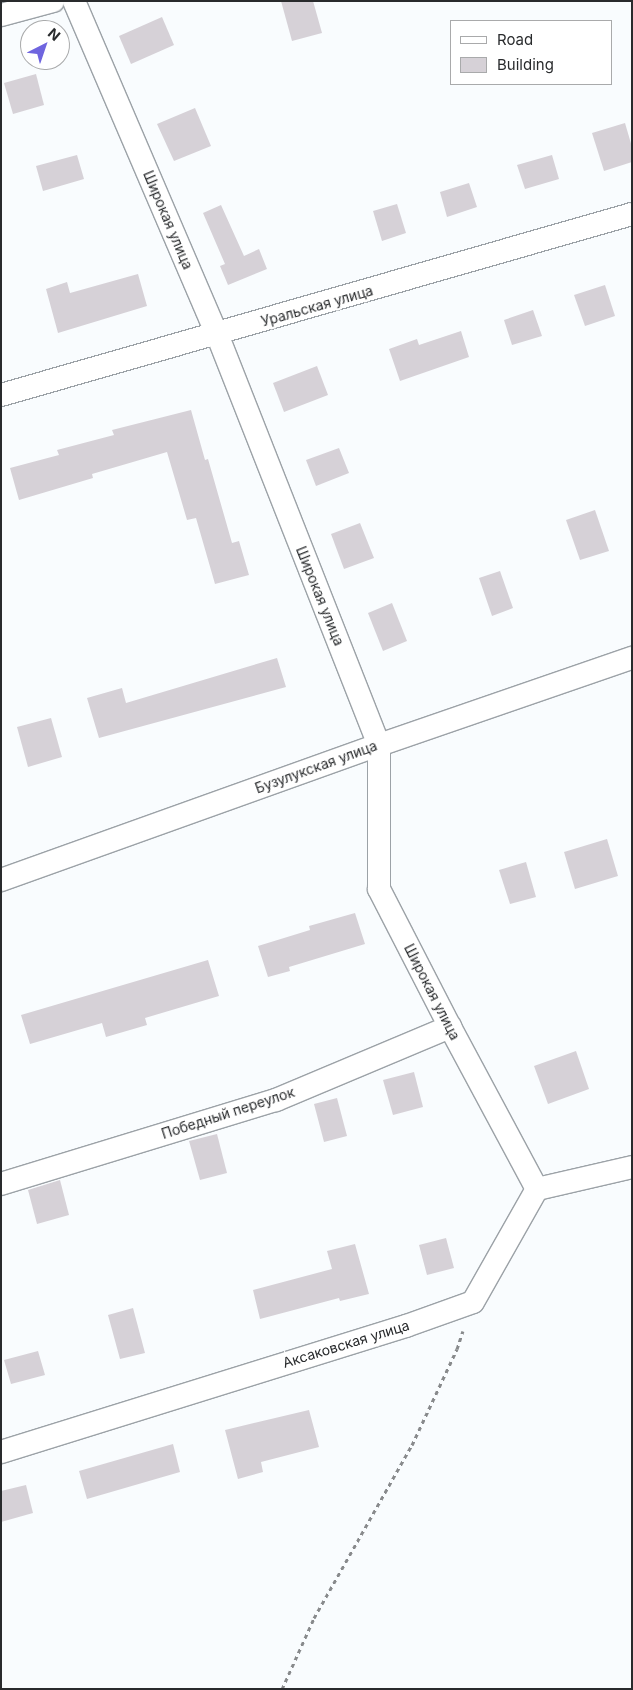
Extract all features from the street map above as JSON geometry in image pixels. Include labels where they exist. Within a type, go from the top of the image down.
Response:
[{"type":"street","points":[[1,15],[53,1]]},
{"type":"street","name":"Широкая улица","points":[[74,1],[217,334],[379,745],[379,888],[450,1027],[537,1189]]},
{"type":"street","name":"Уральская улица","points":[[1,395],[632,214]]},
{"type":"street","name":"Бузулукская улица","points":[[1,880],[379,745],[632,658]]},
{"type":"street","name":"Победный переулок","points":[[1,1184],[276,1100],[450,1027]]},
{"type":"street","points":[[473,1302],[537,1189],[632,1167]]},
{"type":"street","name":"Аксаковская улица","points":[[1,1452],[406,1326],[473,1302]]},
{"type":"path","points":[[282,1689],[314,1618],[412,1445],[457,1349],[473,1302]]},
{"type":"building","points":[[281,1],[313,1],[322,33],[292,41]]},
{"type":"building","points":[[162,17],[174,45],[131,64],[119,36]]},
{"type":"building","points":[[36,74],[44,105],[13,114],[4,83]]},
{"type":"building","points":[[195,108],[211,146],[174,161],[157,124]]},
{"type":"building","points":[[625,123],[632,147],[632,162],[604,171],[592,133]]},
{"type":"building","points":[[77,155],[84,179],[43,191],[36,166]]},
{"type":"building","points":[[552,155],[559,179],[525,189],[517,165]]},
{"type":"building","points":[[469,183],[477,207],[447,217],[440,192]]},
{"type":"building","points":[[397,204],[406,233],[382,241],[373,211]]},
{"type":"building","points":[[221,205],[244,256],[259,249],[267,269],[228,285],[220,266],[225,264],[203,213]]},
{"type":"building","points":[[138,274],[147,306],[58,333],[46,289],[67,282],[70,293]]},
{"type":"building","points":[[605,285],[615,316],[585,326],[574,295]]},
{"type":"building","points":[[533,310],[542,336],[512,345],[504,320]]},
{"type":"building","points":[[461,331],[469,357],[400,381],[389,349],[417,339],[419,345]]},
{"type":"building","points":[[317,366],[328,395],[284,412],[273,383]]},
{"type":"building","points":[[191,410],[205,460],[208,459],[232,543],[239,541],[249,575],[215,584],[196,518],[187,520],[167,452],[92,474],[93,478],[19,500],[10,468],[59,455],[57,450],[114,435],[112,430]]},
{"type":"building","points":[[339,448],[349,473],[316,486],[306,460]]},
{"type":"building","points":[[595,510],[609,551],[580,560],[566,520]]},
{"type":"building","points":[[360,523],[374,558],[344,569],[331,534]]},
{"type":"building","points":[[500,571],[513,608],[492,616],[479,578]]},
{"type":"building","points":[[392,603],[407,641],[383,651],[368,613]]},
{"type":"building","points":[[277,658],[286,687],[99,738],[87,698],[122,688],[126,703]]},
{"type":"building","points":[[51,718],[62,757],[28,767],[17,727]]},
{"type":"building","points":[[607,839],[618,876],[575,889],[564,852]]},
{"type":"building","points":[[526,862],[536,897],[510,904],[499,870]]},
{"type":"building","points":[[355,913],[365,944],[289,967],[290,971],[268,977],[258,946],[310,930],[309,926]]},
{"type":"building","points":[[208,960],[219,996],[145,1018],[147,1025],[106,1037],[102,1023],[30,1044],[21,1015]]},
{"type":"building","points":[[576,1051],[589,1089],[548,1104],[534,1066]]},
{"type":"building","points":[[414,1072],[423,1107],[393,1115],[383,1080]]},
{"type":"building","points":[[337,1098],[347,1136],[324,1142],[314,1104]]},
{"type":"building","points":[[217,1134],[227,1173],[200,1180],[189,1141]]},
{"type":"building","points":[[60,1180],[69,1215],[37,1224],[28,1190]]},
{"type":"building","points":[[446,1238],[454,1268],[427,1275],[419,1245]]},
{"type":"building","points":[[355,1244],[369,1294],[340,1301],[339,1298],[260,1319],[253,1290],[332,1269],[327,1251]]},
{"type":"building","points":[[133,1308],[145,1353],[120,1359],[108,1315]]},
{"type":"building","points":[[38,1351],[45,1375],[11,1384],[4,1360]]},
{"type":"building","points":[[309,1410],[319,1447],[261,1462],[263,1472],[238,1479],[225,1430]]},
{"type":"building","points":[[173,1444],[180,1472],[87,1499],[79,1471]]},
{"type":"building","points":[[26,1485],[33,1513],[1,1522],[1,1491]]}]
